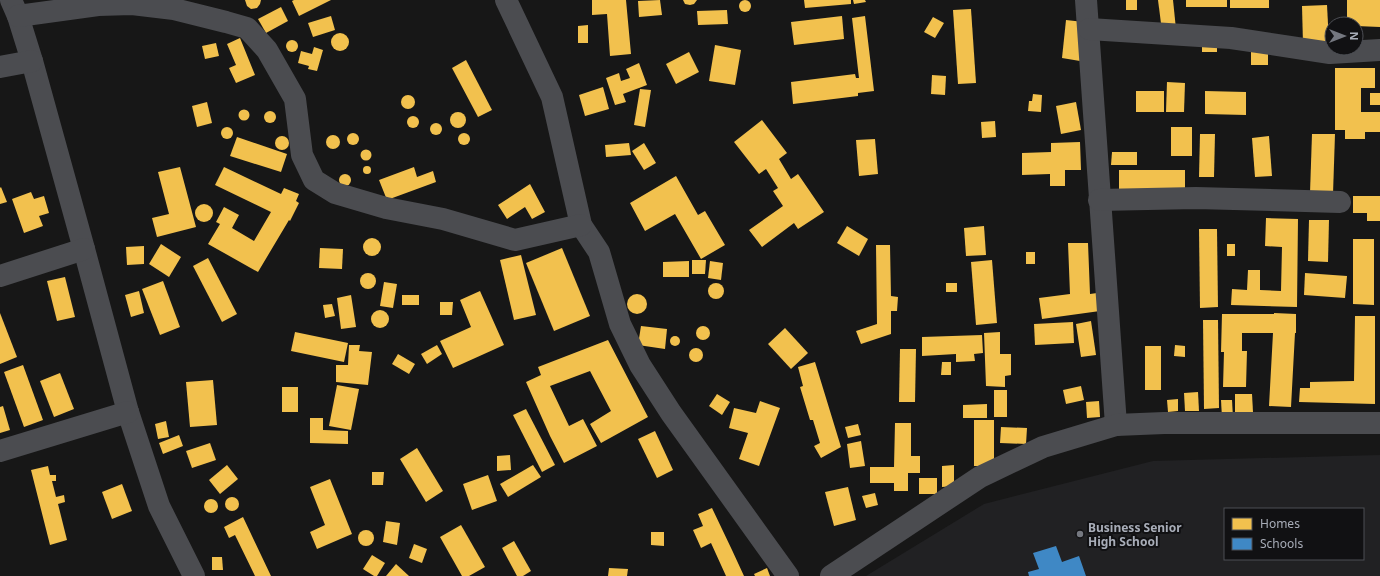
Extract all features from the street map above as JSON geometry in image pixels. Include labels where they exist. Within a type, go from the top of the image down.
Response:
[{"type":"street","points":[[506,0],[552,97],[581,225],[599,252],[620,324],[640,365],[671,413],[788,576]]},
{"type":"street","points":[[1086,0],[1116,425]]},
{"type":"street","points":[[194,576],[159,506],[128,412],[32,61],[14,8],[132,4],[174,9],[248,28],[267,50],[295,99],[302,155],[314,180],[335,193],[386,208],[443,219],[515,240],[581,225]]},
{"type":"street","points":[[1089,29],[1231,38],[1330,53],[1380,50]]},
{"type":"street","points":[[0,67],[32,61]]},
{"type":"street","points":[[1099,200],[1196,198],[1340,202]]},
{"type":"street","points":[[0,276],[84,249]]},
{"type":"street","points":[[0,452],[128,412]]},
{"type":"street","points":[[831,576],[980,477],[1042,447],[1116,425],[1164,423],[1380,423]]},
{"type":"shaded area","name":"Business Senior High School","points":[[1380,455],[1380,576],[866,576],[984,504],[1153,461]]},
{"type":"building: Homes","points":[[245,0],[261,0],[257,8],[251,9],[247,6]]},
{"type":"building: Homes","points":[[331,0],[299,16],[292,1]]},
{"type":"building: Homes","points":[[592,0],[626,0],[631,54],[610,56],[607,14],[592,15]]},
{"type":"building: Homes","points":[[660,0],[662,15],[639,17],[638,1]]},
{"type":"building: Homes","points":[[683,0],[697,0],[694,4],[690,5],[685,4]]},
{"type":"building: Homes","points":[[747,0],[750,1],[750,11],[743,12],[740,11],[739,4],[740,1]]},
{"type":"building: Homes","points":[[804,0],[851,0],[851,4],[805,8]]},
{"type":"building: Homes","points":[[853,0],[865,0],[866,2],[854,4]]},
{"type":"building: Homes","points":[[1126,0],[1137,0],[1137,10],[1126,10]]},
{"type":"building: Homes","points":[[1158,0],[1173,0],[1176,29],[1162,31]]},
{"type":"building: Homes","points":[[1186,0],[1227,0],[1227,7],[1186,7]]},
{"type":"building: Homes","points":[[1230,0],[1269,0],[1269,8],[1230,8]]},
{"type":"building: Homes","points":[[1347,0],[1380,0],[1380,27],[1364,26],[1364,16],[1347,16]]},
{"type":"building: Homes","points":[[1327,5],[1328,16],[1324,16],[1324,43],[1303,44],[1302,6]]},
{"type":"building: Homes","points":[[281,7],[288,21],[266,33],[258,19]]},
{"type":"building: Homes","points":[[971,9],[976,83],[958,84],[953,10]]},
{"type":"building: Homes","points":[[727,10],[728,24],[698,25],[697,11]]},
{"type":"building: Homes","points":[[331,16],[335,30],[313,37],[308,23]]},
{"type":"building: Homes","points":[[842,16],[844,39],[794,45],[791,22]]},
{"type":"building: Homes","points":[[865,16],[874,91],[858,93],[858,96],[793,104],[791,82],[855,74],[856,78],[859,78],[852,18]]},
{"type":"building: Homes","points":[[933,17],[944,23],[935,38],[924,32]]},
{"type":"building: Homes","points":[[1066,20],[1084,22],[1080,61],[1062,58]]},
{"type":"building: Homes","points":[[588,25],[588,43],[578,43],[578,26]]},
{"type":"building: Homes","points":[[336,33],[344,33],[349,38],[347,49],[344,51],[336,51],[331,46],[331,38]]},
{"type":"building: Homes","points":[[240,38],[255,75],[236,83],[229,68],[236,65],[227,44]]},
{"type":"building: Homes","points":[[1217,39],[1217,52],[1202,52],[1202,40]]},
{"type":"building: Homes","points":[[292,40],[296,42],[298,46],[296,50],[292,52],[288,50],[286,46],[288,42]]},
{"type":"building: Homes","points":[[216,43],[219,56],[205,59],[202,46]]},
{"type":"building: Homes","points":[[715,45],[741,50],[735,85],[709,81]]},
{"type":"building: Homes","points":[[314,47],[323,50],[317,71],[308,69],[309,66],[298,63],[301,51],[312,54]]},
{"type":"building: Homes","points":[[1251,48],[1268,48],[1268,65],[1251,65]]},
{"type":"building: Homes","points":[[689,52],[699,72],[676,84],[666,64]]},
{"type":"building: Homes","points":[[466,60],[492,110],[478,117],[452,68]]},
{"type":"building: Homes","points":[[639,63],[647,85],[623,94],[626,102],[615,105],[606,78],[619,73],[621,81],[630,78],[626,69]]},
{"type":"building: Homes","points":[[1335,68],[1375,68],[1375,88],[1361,88],[1361,112],[1380,112],[1380,132],[1365,132],[1365,139],[1345,139],[1345,130],[1335,130]]},
{"type":"building: Homes","points":[[932,75],[946,76],[945,95],[931,94]]},
{"type":"building: Homes","points":[[1167,82],[1185,83],[1184,112],[1166,112]]},
{"type":"building: Homes","points":[[603,87],[609,109],[585,116],[579,95]]},
{"type":"building: Homes","points":[[640,89],[651,90],[645,127],[634,125]]},
{"type":"building: Homes","points":[[1136,91],[1164,91],[1164,112],[1136,112]]},
{"type":"building: Homes","points":[[1205,91],[1246,92],[1246,115],[1205,114]]},
{"type":"building: Homes","points":[[1370,93],[1380,93],[1380,105],[1370,105]]},
{"type":"building: Homes","points":[[1033,94],[1042,95],[1041,112],[1028,111],[1029,101],[1032,101]]},
{"type":"building: Homes","points":[[408,95],[413,97],[415,102],[413,107],[408,109],[403,107],[401,102],[403,97]]},
{"type":"building: Homes","points":[[207,102],[212,123],[197,127],[192,106]]},
{"type":"building: Homes","points":[[1076,102],[1081,130],[1061,134],[1056,106]]},
{"type":"building: Homes","points":[[242,110],[246,110],[248,111],[248,119],[242,120],[239,117],[239,113]]},
{"type":"building: Homes","points":[[268,111],[272,111],[276,117],[272,123],[268,123],[264,119],[264,115]]},
{"type":"building: Homes","points":[[458,112],[464,114],[466,120],[464,126],[458,128],[452,126],[450,120],[452,114]]},
{"type":"building: Homes","points":[[415,116],[418,117],[418,127],[411,128],[408,127],[407,120],[408,117]]},
{"type":"building: Homes","points":[[762,120],[787,153],[779,159],[791,179],[798,174],[824,212],[798,229],[794,223],[762,247],[749,230],[783,206],[773,191],[778,188],[766,169],[759,174],[734,142]]},
{"type":"building: Homes","points":[[995,121],[996,137],[982,138],[981,122]]},
{"type":"building: Homes","points":[[434,123],[438,123],[442,129],[438,135],[434,135],[430,131],[430,127]]},
{"type":"building: Homes","points":[[225,127],[229,127],[233,133],[229,139],[225,139],[221,135],[221,131]]},
{"type":"building: Homes","points":[[1171,127],[1192,127],[1192,156],[1171,156]]},
{"type":"building: Homes","points":[[353,133],[357,135],[359,139],[357,143],[353,145],[349,143],[347,139],[349,135]]},
{"type":"building: Homes","points":[[464,133],[468,135],[470,139],[468,143],[464,145],[460,143],[458,139],[460,135]]},
{"type":"building: Homes","points":[[1200,134],[1215,134],[1214,177],[1199,177]]},
{"type":"building: Homes","points":[[1312,134],[1335,134],[1333,194],[1310,193]]},
{"type":"building: Homes","points":[[333,135],[338,137],[340,142],[338,147],[333,149],[328,147],[326,142],[328,137]]},
{"type":"building: Homes","points":[[282,136],[287,138],[289,143],[287,148],[282,150],[277,148],[275,143],[277,138]]},
{"type":"building: Homes","points":[[1269,136],[1272,176],[1255,177],[1252,138]]},
{"type":"building: Homes","points":[[237,137],[287,154],[281,172],[230,156]]},
{"type":"building: Homes","points":[[875,139],[878,174],[859,176],[856,140]]},
{"type":"building: Homes","points":[[1080,142],[1081,170],[1065,170],[1065,186],[1050,186],[1050,174],[1022,175],[1022,153],[1051,152],[1051,143]]},
{"type":"building: Homes","points":[[629,143],[631,155],[606,157],[605,145]]},
{"type":"building: Homes","points":[[644,143],[656,163],[644,170],[632,151]]},
{"type":"building: Homes","points":[[364,150],[368,150],[370,151],[370,159],[364,160],[361,157],[361,153]]},
{"type":"building: Homes","points":[[1112,152],[1137,152],[1137,165],[1111,165]]},
{"type":"building: Homes","points":[[365,166],[369,166],[371,170],[369,174],[365,174],[363,172],[363,168]]},
{"type":"building: Homes","points":[[180,167],[196,227],[157,237],[152,218],[169,214],[158,172]]},
{"type":"building: Homes","points":[[224,167],[281,194],[284,188],[299,194],[296,201],[299,203],[290,221],[289,220],[258,272],[208,244],[220,224],[216,222],[224,207],[239,215],[232,228],[254,241],[271,212],[215,185]]},
{"type":"building: Homes","points":[[414,167],[417,177],[433,171],[436,182],[387,200],[379,180]]},
{"type":"building: Homes","points":[[1119,170],[1185,170],[1185,192],[1119,193]]},
{"type":"building: Homes","points":[[345,174],[349,176],[351,180],[349,184],[345,186],[341,184],[339,180],[341,176]]},
{"type":"building: Homes","points":[[676,176],[698,215],[705,211],[725,245],[701,259],[675,214],[645,231],[630,203]]},
{"type":"building: Homes","points":[[530,184],[545,212],[532,219],[525,207],[507,219],[498,205]]},
{"type":"building: Homes","points":[[1,187],[7,202],[0,204],[0,188]]},
{"type":"building: Homes","points":[[31,192],[34,199],[44,196],[49,213],[39,216],[43,226],[24,233],[12,199]]},
{"type":"building: Homes","points":[[1353,196],[1380,196],[1380,221],[1367,221],[1367,213],[1353,213]]},
{"type":"building: Homes","points":[[204,204],[210,207],[213,213],[210,219],[204,222],[198,219],[195,213],[198,207]]},
{"type":"building: Homes","points":[[1266,218],[1298,219],[1297,307],[1231,305],[1232,289],[1247,290],[1248,270],[1260,270],[1260,290],[1281,291],[1282,247],[1265,246]]},
{"type":"building: Homes","points":[[1309,220],[1329,220],[1328,262],[1308,261]]},
{"type":"building: Homes","points":[[847,226],[868,239],[859,256],[837,243]]},
{"type":"building: Homes","points":[[984,226],[986,255],[966,256],[964,228]]},
{"type":"building: Homes","points":[[1199,229],[1217,229],[1218,307],[1200,308]]},
{"type":"building: Homes","points":[[372,238],[378,241],[381,247],[378,253],[372,256],[366,253],[363,247],[366,241]]},
{"type":"building: Homes","points":[[1353,239],[1374,239],[1374,305],[1353,304]]},
{"type":"building: Homes","points":[[1068,243],[1088,243],[1090,294],[1097,293],[1100,311],[1042,319],[1039,298],[1070,294]]},
{"type":"building: Homes","points":[[161,244],[181,257],[169,277],[149,264]]},
{"type":"building: Homes","points":[[1227,244],[1235,244],[1235,256],[1227,256]]},
{"type":"building: Homes","points":[[876,245],[890,245],[891,296],[898,297],[897,311],[891,311],[891,334],[861,344],[856,331],[877,324]]},
{"type":"building: Homes","points":[[144,246],[144,264],[127,265],[126,247]]},
{"type":"building: Homes","points":[[320,248],[343,249],[342,269],[319,268]]},
{"type":"building: Homes","points":[[562,248],[590,316],[554,331],[526,263]]},
{"type":"building: Homes","points":[[1026,252],[1035,252],[1035,264],[1026,264]]},
{"type":"building: Homes","points":[[521,255],[536,315],[514,320],[500,260]]},
{"type":"building: Homes","points":[[208,258],[237,314],[222,322],[193,266]]},
{"type":"building: Homes","points":[[692,260],[706,260],[705,274],[692,274]]},
{"type":"building: Homes","points":[[992,260],[997,323],[976,325],[971,262]]},
{"type":"building: Homes","points":[[689,261],[689,277],[663,277],[663,262]]},
{"type":"building: Homes","points":[[710,261],[723,263],[721,280],[708,278]]},
{"type":"building: Homes","points":[[365,273],[371,273],[376,278],[374,287],[371,289],[365,289],[360,284],[360,278]]},
{"type":"building: Homes","points":[[1305,273],[1347,276],[1345,298],[1304,295]]},
{"type":"building: Homes","points":[[65,277],[75,317],[57,321],[47,281]]},
{"type":"building: Homes","points":[[163,281],[180,327],[160,335],[142,289]]},
{"type":"building: Homes","points":[[384,282],[397,284],[393,308],[380,306]]},
{"type":"building: Homes","points":[[713,283],[719,283],[724,288],[722,297],[719,299],[713,299],[708,294],[708,288]]},
{"type":"building: Homes","points":[[946,283],[957,283],[957,292],[946,292]]},
{"type":"building: Homes","points":[[139,291],[144,313],[131,317],[125,295]]},
{"type":"building: Homes","points":[[480,291],[504,345],[453,368],[440,341],[471,327],[460,300]]},
{"type":"building: Homes","points":[[637,294],[644,297],[647,304],[644,311],[637,314],[630,311],[627,304],[630,297]]},
{"type":"building: Homes","points":[[351,295],[356,327],[341,329],[337,298]]},
{"type":"building: Homes","points":[[402,295],[419,295],[419,305],[402,305]]},
{"type":"building: Homes","points":[[440,302],[453,302],[452,315],[440,315]]},
{"type":"building: Homes","points":[[332,304],[335,316],[325,318],[323,305]]},
{"type":"building: Homes","points":[[376,310],[384,310],[389,315],[387,326],[384,328],[376,328],[371,323],[371,315]]},
{"type":"building: Homes","points":[[0,313],[17,357],[0,364]]},
{"type":"building: Homes","points":[[1222,314],[1296,314],[1291,407],[1269,406],[1273,333],[1242,333],[1242,351],[1247,351],[1246,387],[1223,387],[1224,352],[1221,352]]},
{"type":"building: Homes","points":[[1355,316],[1375,316],[1375,404],[1299,402],[1300,388],[1310,388],[1310,382],[1354,381]]},
{"type":"building: Homes","points":[[1203,320],[1218,320],[1219,408],[1204,409]]},
{"type":"building: Homes","points":[[1091,321],[1096,355],[1081,357],[1076,324]]},
{"type":"building: Homes","points":[[1073,322],[1074,343],[1035,345],[1034,324]]},
{"type":"building: Homes","points":[[641,326],[667,329],[665,349],[638,345]]},
{"type":"building: Homes","points":[[700,326],[706,326],[710,330],[710,336],[706,340],[700,340],[696,336],[696,330]]},
{"type":"building: Homes","points":[[785,328],[808,353],[791,369],[768,344]]},
{"type":"building: Homes","points":[[295,332],[348,343],[344,362],[291,351]]},
{"type":"building: Homes","points":[[1000,332],[1000,354],[1011,354],[1011,375],[1005,376],[1005,387],[986,386],[984,333]]},
{"type":"building: Homes","points":[[982,335],[983,353],[974,354],[975,361],[956,362],[956,354],[922,356],[922,337]]},
{"type":"building: Homes","points":[[673,336],[677,336],[679,337],[679,345],[673,346],[670,343],[670,339]]},
{"type":"building: Homes","points":[[608,340],[648,417],[601,443],[590,424],[611,411],[590,371],[550,386],[569,426],[583,419],[597,446],[564,463],[550,436],[526,382],[541,375],[538,367]]},
{"type":"building: Homes","points":[[349,345],[360,345],[359,351],[372,352],[368,385],[336,382],[336,365],[348,365]]},
{"type":"building: Homes","points":[[437,345],[442,354],[427,364],[421,354]]},
{"type":"building: Homes","points":[[1175,345],[1185,346],[1185,357],[1174,356]]},
{"type":"building: Homes","points":[[1145,346],[1161,346],[1161,390],[1145,390]]},
{"type":"building: Homes","points":[[696,348],[701,350],[703,355],[701,360],[696,362],[691,360],[689,355],[691,350]]},
{"type":"building: Homes","points":[[900,349],[916,349],[915,402],[899,402]]},
{"type":"building: Homes","points":[[398,354],[415,364],[409,374],[392,364]]},
{"type":"building: Homes","points":[[815,362],[841,447],[821,458],[814,446],[820,443],[813,420],[810,420],[800,387],[803,386],[798,367]]},
{"type":"building: Homes","points":[[942,362],[951,362],[951,375],[941,375]]},
{"type":"building: Homes","points":[[23,365],[43,420],[24,427],[4,372]]},
{"type":"building: Homes","points":[[60,373],[74,409],[54,417],[40,381]]},
{"type":"building: Homes","points":[[213,380],[217,425],[190,427],[186,382]]},
{"type":"building: Homes","points":[[337,385],[359,389],[351,430],[329,426]]},
{"type":"building: Homes","points":[[1081,386],[1084,400],[1066,404],[1063,390]]},
{"type":"building: Homes","points":[[282,387],[298,387],[298,412],[282,412]]},
{"type":"building: Homes","points":[[994,390],[1007,390],[1007,417],[994,417]]},
{"type":"building: Homes","points":[[1198,392],[1199,411],[1185,411],[1184,393]]},
{"type":"building: Homes","points":[[717,394],[730,402],[722,415],[709,406]]},
{"type":"building: Homes","points":[[1235,394],[1252,394],[1253,412],[1235,412]]},
{"type":"building: Homes","points":[[1178,399],[1178,411],[1168,412],[1167,400]]},
{"type":"building: Homes","points":[[1221,400],[1232,400],[1233,418],[1222,418]]},
{"type":"building: Homes","points":[[760,401],[780,408],[759,466],[739,459],[748,433],[729,428],[734,408],[756,413]]},
{"type":"building: Homes","points":[[1099,401],[1100,417],[1087,418],[1086,402]]},
{"type":"building: Homes","points":[[987,404],[987,418],[963,418],[963,405]]},
{"type":"building: Homes","points":[[3,406],[10,430],[0,433],[0,407]]},
{"type":"building: Homes","points":[[526,409],[555,465],[542,472],[513,415]]},
{"type":"building: Homes","points":[[310,418],[323,418],[323,430],[348,431],[348,444],[310,443]]},
{"type":"building: Homes","points":[[974,420],[994,420],[994,466],[974,466]]},
{"type":"building: Homes","points":[[166,421],[169,437],[158,439],[155,424]]},
{"type":"building: Homes","points":[[895,423],[911,423],[911,456],[920,456],[920,473],[908,473],[908,491],[894,491],[894,483],[870,483],[870,467],[894,467]]},
{"type":"building: Homes","points":[[858,424],[861,435],[848,438],[845,427]]},
{"type":"building: Homes","points":[[1001,427],[1027,428],[1026,444],[1000,443]]},
{"type":"building: Homes","points":[[655,431],[673,470],[657,478],[638,439]]},
{"type":"building: Homes","points":[[179,435],[183,446],[163,454],[159,443]]},
{"type":"building: Homes","points":[[861,441],[865,466],[850,468],[847,444]]},
{"type":"building: Homes","points":[[210,443],[216,460],[192,468],[186,451]]},
{"type":"building: Homes","points":[[417,448],[443,491],[426,502],[400,459]]},
{"type":"building: Homes","points":[[510,455],[511,470],[497,471],[497,456]]},
{"type":"building: Homes","points":[[227,465],[238,479],[220,494],[209,480]]},
{"type":"building: Homes","points":[[533,465],[541,477],[508,497],[500,484]]},
{"type":"building: Homes","points":[[954,465],[954,486],[942,487],[942,466]]},
{"type":"building: Homes","points":[[48,466],[50,475],[56,475],[56,481],[52,481],[56,497],[64,495],[65,502],[58,504],[67,540],[50,545],[31,470]]},
{"type":"building: Homes","points":[[372,472],[384,472],[383,485],[372,485]]},
{"type":"building: Homes","points":[[488,475],[497,501],[472,510],[463,484]]},
{"type":"building: Homes","points":[[919,478],[937,478],[937,494],[919,494]]},
{"type":"building: Homes","points":[[330,479],[352,534],[317,549],[310,532],[325,525],[310,487]]},
{"type":"building: Homes","points":[[122,484],[132,511],[112,519],[102,492]]},
{"type":"building: Homes","points":[[848,487],[856,520],[834,526],[825,492]]},
{"type":"building: Homes","points":[[875,493],[878,505],[866,508],[862,496]]},
{"type":"building: Homes","points":[[229,497],[235,497],[239,501],[239,507],[235,511],[229,511],[225,507],[225,501]]},
{"type":"building: Homes","points":[[211,499],[216,501],[218,506],[216,511],[211,513],[206,511],[204,506],[206,501]]},
{"type":"building: Homes","points":[[712,508],[744,576],[726,576],[711,543],[701,548],[693,530],[703,526],[698,514]]},
{"type":"building: Homes","points":[[243,517],[271,576],[255,576],[235,535],[229,538],[224,527]]},
{"type":"building: Homes","points":[[386,521],[400,523],[397,545],[383,542]]},
{"type":"building: Homes","points":[[461,525],[485,567],[469,576],[462,576],[440,537]]},
{"type":"building: Homes","points":[[363,530],[369,530],[374,535],[372,544],[369,546],[363,546],[358,541],[358,535]]},
{"type":"building: Homes","points":[[651,532],[664,532],[664,546],[651,545]]},
{"type":"building: Homes","points":[[514,541],[531,571],[523,576],[517,576],[502,548]]},
{"type":"building: Homes","points":[[414,544],[427,549],[422,563],[409,558]]},
{"type":"building: Homes","points":[[372,555],[385,563],[377,576],[374,576],[363,569]]},
{"type":"building: Homes","points":[[212,557],[222,557],[223,570],[212,570]]},
{"type":"building: Homes","points":[[396,564],[409,576],[386,576]]},
{"type":"building: Homes","points":[[609,568],[628,569],[627,576],[608,576]]},
{"type":"building: Homes","points":[[767,568],[770,576],[755,576],[754,574]]},
{"type":"building: Schools","points":[[1056,546],[1062,562],[1079,556],[1086,576],[1029,576],[1028,572],[1039,569],[1033,553]]},
{"type":"place","name":"Business Senior High School","points":[[1080,534]]}]
